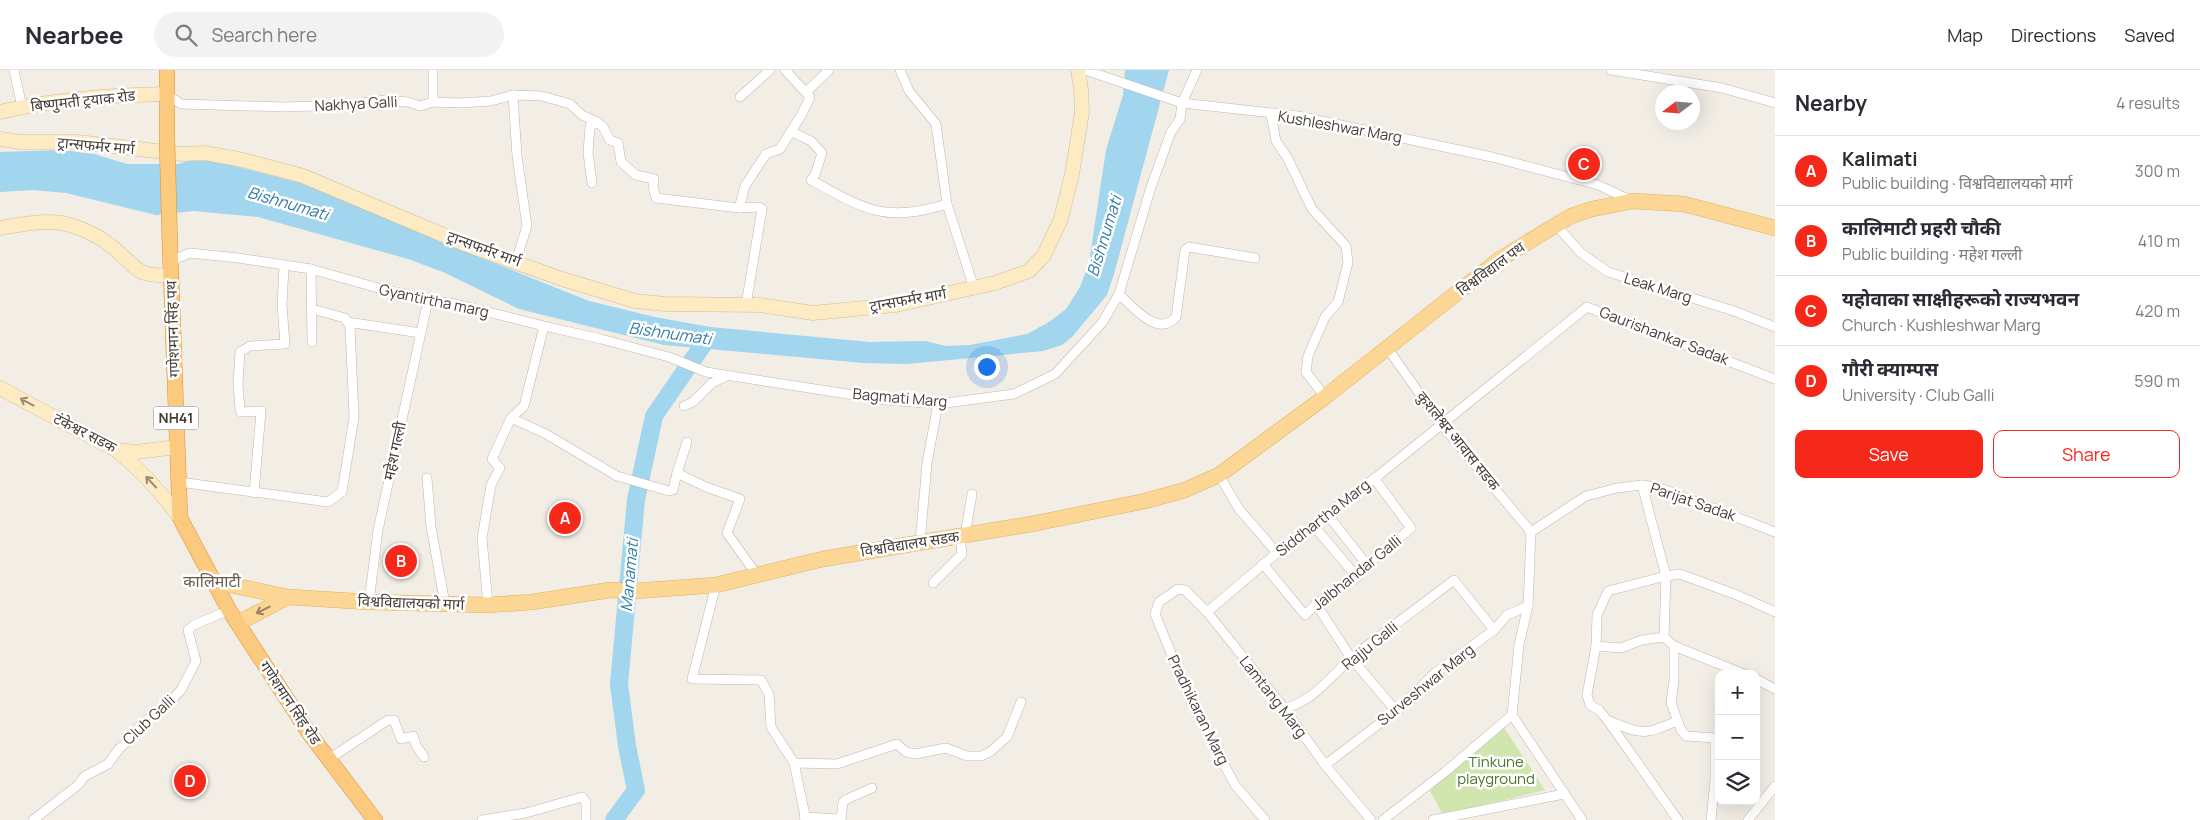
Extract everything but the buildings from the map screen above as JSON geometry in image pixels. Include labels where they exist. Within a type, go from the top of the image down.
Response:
[{"type":"highway","name":"गणेशमान सिंह पथ","points":[[167,70],[170,248],[180,518],[212,581]]},
{"type":"highway","name":"गणेशमान सिंह रोड","points":[[212,581],[309,733],[375,820]]},
{"type":"main road","name":"ट्रान्सफर्मर मार्ग","points":[[0,139],[20,142],[78,142],[182,154],[205,153],[244,160],[302,176],[467,244],[562,279],[634,301],[665,304],[746,305],[813,313],[896,305],[995,283],[1029,271],[1044,255],[1061,219],[1072,174],[1082,112],[1078,70]]},
{"type":"main road","name":"बिष्णुमती ट्रयाक रोड","points":[[0,112],[51,101],[166,94]]},
{"type":"main road","name":"विश्वविद्याल पथ","points":[[1219,475],[1325,397],[1500,259],[1572,216],[1592,209],[1633,201],[1684,204],[1775,228]]},
{"type":"main road","points":[[0,228],[44,222],[74,226],[98,237],[112,247],[128,263],[143,272],[157,276],[171,275]]},
{"type":"main road","name":"टंकेश्वर सडक","points":[[0,388],[116,450],[136,452],[177,448]]},
{"type":"main road","points":[[116,450],[151,481],[180,518]]},
{"type":"main road","name":"विश्वविद्यालय सडक","points":[[610,590],[716,584],[823,559],[962,536],[1120,506],[1185,490],[1219,475]]},
{"type":"main road","name":"विश्वविद्यालयको मार्ग","points":[[212,581],[288,598],[488,605],[532,602],[610,590]]},
{"type":"main road","points":[[238,623],[288,598]]},
{"type":"street","points":[[14,70],[22,107]]},
{"type":"street","points":[[433,102],[434,70]]},
{"type":"street","points":[[740,97],[770,70]]},
{"type":"street","points":[[739,208],[745,186],[766,154],[780,149],[792,132],[810,97],[785,70]]},
{"type":"street","points":[[806,92],[829,70]]},
{"type":"street","points":[[900,70],[909,90],[936,124],[947,204],[974,288]]},
{"type":"street","points":[[1085,70],[1182,103],[1260,111],[1271,115]]},
{"type":"street","name":"Bagmati Marg","points":[[706,372],[886,400],[938,404],[1014,394],[1055,374],[1102,323],[1119,294],[1151,187],[1171,132],[1180,119],[1182,103],[1197,70]]},
{"type":"street","points":[[1612,70],[1722,88],[1775,103]]},
{"type":"street","name":"Nakhya Galli","points":[[166,94],[181,104],[325,106],[386,100],[408,102],[420,106],[433,102],[491,101],[513,95],[542,96],[570,104],[582,115],[597,122]]},
{"type":"street","points":[[513,95],[517,156],[527,226],[516,262]]},
{"type":"street","name":"Kushleshwar Marg","points":[[1325,397],[1306,372],[1308,356],[1325,317],[1338,302],[1348,263],[1346,246],[1312,209],[1288,159],[1276,141],[1271,115],[1298,116],[1492,157],[1598,185],[1633,201]]},
{"type":"street","points":[[592,183],[588,153],[590,126],[597,122],[603,127],[610,140],[618,143],[621,162],[636,175],[654,179],[653,187],[656,198],[739,208],[759,207],[762,209],[746,305]]},
{"type":"street","points":[[792,132],[811,141],[822,152],[815,175],[811,180],[856,206],[873,211],[894,213],[926,210],[947,204]]},
{"type":"street","name":"Leak Marg","points":[[1556,225],[1581,253],[1608,272],[1734,311],[1775,327]]},
{"type":"street","points":[[1119,294],[1146,318],[1164,325],[1171,323],[1176,317],[1185,250],[1189,248],[1255,258]]},
{"type":"street","name":"Gyantirtha marg","points":[[171,275],[175,259],[190,253],[311,269],[384,290],[456,304],[601,339],[669,357],[706,372]]},
{"type":"street","points":[[254,493],[262,411],[242,412],[240,409],[238,384],[240,352],[250,346],[285,344],[282,306],[284,266]]},
{"type":"street","points":[[311,269],[312,342]]},
{"type":"street","name":"महेश गल्ली","points":[[369,602],[378,530],[428,300]]},
{"type":"street","name":"Gaurishankar Sadak","points":[[1441,424],[1587,307],[1775,379]]},
{"type":"street","points":[[179,482],[328,502],[342,492],[354,417],[350,326],[345,318],[312,309]]},
{"type":"street","points":[[347,322],[421,333]]},
{"type":"street","points":[[488,605],[482,538],[491,485],[500,468],[492,459],[511,418],[524,406],[544,326]]},
{"type":"street","name":"कुशलेश्वर आवास सडक","points":[[1388,348],[1441,424],[1531,532]]},
{"type":"street","points":[[684,406],[693,402],[712,383],[728,376]]},
{"type":"street","points":[[920,543],[927,463],[938,404]]},
{"type":"street","points":[[511,418],[546,434],[617,476],[671,491],[687,442]]},
{"type":"street","name":"Siddhartha Marg","points":[[1206,612],[1263,564],[1328,515],[1441,424]]},
{"type":"street","points":[[677,473],[706,487],[740,498],[727,533],[757,575]]},
{"type":"street","points":[[1219,475],[1240,509],[1277,553]]},
{"type":"street","points":[[426,478],[445,604]]},
{"type":"street","name":"Jalbhandar Galli","points":[[1263,564],[1305,615],[1316,604],[1356,577],[1411,528],[1374,478]]},
{"type":"street","points":[[1642,485],[1666,576],[1664,636],[1674,646],[1734,670]]},
{"type":"street","name":"Parijat Sadak","points":[[1531,532],[1586,496],[1617,488],[1642,485],[1663,488],[1775,532]]},
{"type":"street","points":[[933,583],[962,554],[962,536],[972,494]]},
{"type":"street","points":[[1328,515],[1367,566]]},
{"type":"street","points":[[1313,525],[1356,577]]},
{"type":"street","points":[[1531,532],[1528,606],[1519,646],[1512,715],[1582,820]]},
{"type":"street","points":[[1678,820],[1608,721],[1599,710],[1590,705],[1587,695],[1596,646],[1597,615],[1608,591],[1680,574],[1737,595],[1775,612]]},
{"type":"street","name":"Rajju Galli","points":[[1284,708],[1293,707],[1316,691],[1351,658],[1454,580],[1494,630]]},
{"type":"street","points":[[716,584],[692,679],[762,680],[769,694],[771,727],[794,763],[805,818],[841,819],[845,800],[872,788]]},
{"type":"street","name":"Lamtang Marg","points":[[1170,596],[1178,589],[1185,590],[1206,612],[1284,708],[1325,765],[1371,820]]},
{"type":"street","name":"Pradhikaran Marg","points":[[1170,596],[1160,602],[1154,614],[1160,631],[1191,702],[1235,785],[1266,820]]},
{"type":"street","points":[[1316,604],[1351,658],[1396,711]]},
{"type":"street","name":"Surveshwar Marg","points":[[1325,765],[1396,711],[1436,674],[1494,630],[1507,615],[1528,606]]},
{"type":"street","name":"Club Galli","points":[[33,820],[78,785],[85,776],[108,764],[141,724],[165,707],[181,690],[196,661],[188,630],[194,625],[229,610]]},
{"type":"street","points":[[1596,646],[1621,648],[1642,640],[1664,636]]},
{"type":"street","points":[[1674,646],[1674,680],[1671,703],[1681,730],[1686,736],[1715,736]]},
{"type":"street","points":[[1760,681],[1775,690]]},
{"type":"street","points":[[794,763],[837,764],[897,744],[906,752],[915,754],[946,748],[967,756],[981,756],[990,752],[1006,737],[1021,702]]},
{"type":"street","points":[[1383,820],[1445,772],[1512,715]]},
{"type":"street","points":[[329,759],[388,720],[394,720],[401,739],[413,736],[424,758]]},
{"type":"street","points":[[1608,721],[1640,733],[1656,730],[1677,721]]},
{"type":"street","points":[[1711,820],[1716,760]]},
{"type":"street","points":[[1748,820],[1775,786]]},
{"type":"street","points":[[1433,820],[1447,819],[1564,794]]},
{"type":"street","points":[[482,820],[526,813],[582,797],[586,802],[586,820]]},
{"type":"green space","name":"Tinkune playground","points":[[1501,723],[1545,790],[1443,815],[1430,791]]},
{"type":"water","name":"Bishnumati","points":[[1125,70],[1169,70],[1114,274],[1107,295],[1072,337],[1062,345],[1043,351],[907,364],[863,363],[664,345],[519,309],[443,272],[408,259],[258,217],[193,211],[156,215],[66,193],[33,190],[0,192],[0,152],[63,150],[94,154],[127,164],[178,164],[188,161],[211,161],[313,186],[386,215],[452,246],[589,301],[655,317],[710,327],[870,342],[925,341],[946,346],[970,345],[1027,334],[1049,322],[1066,309],[1080,287],[1089,263],[1106,150],[1123,95]]},
{"type":"waterway","name":"Manamati","points":[[614,820],[636,790],[627,746],[619,684],[636,500],[654,416],[707,339]]},
{"type":"place","name":"यहोवाका साक्षीहरूको राज्यभवन","points":[[1584,164]]},
{"type":"place","name":"Kalimati","points":[[565,518]]},
{"type":"place","name":"कालिमाटी प्रहरी चौकी","points":[[401,561]]},
{"type":"place","name":"गौरी क्याम्पस","points":[[190,781]]},
{"type":"district","name":"कालिमाटी","points":[[212,581]]}]
